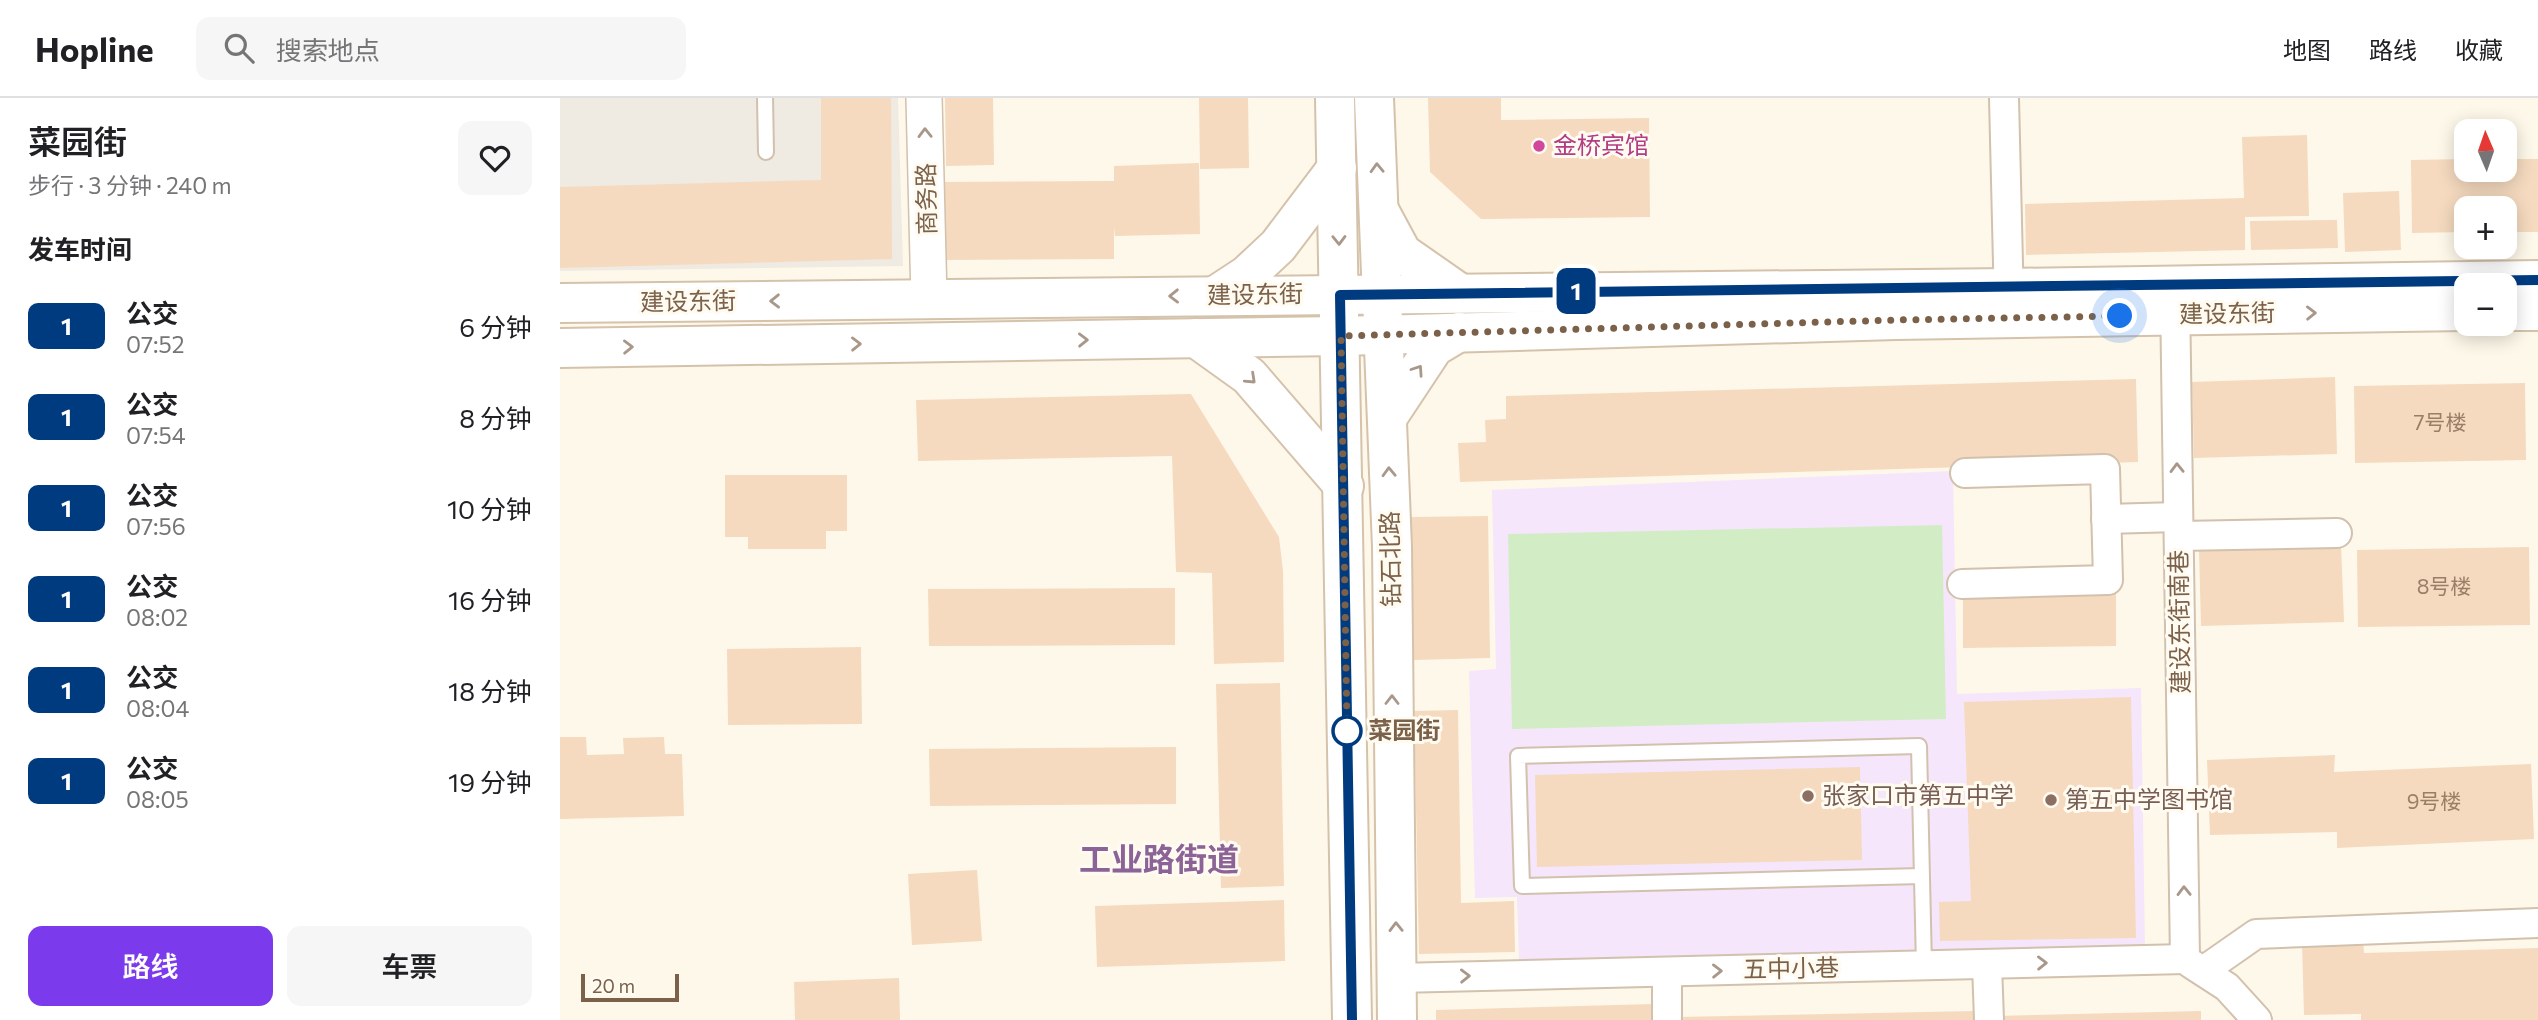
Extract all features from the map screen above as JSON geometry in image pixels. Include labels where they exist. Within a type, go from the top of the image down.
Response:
[{"type":"main road","name":"钻石北路","points":[[1335,98],[1352,1020]]},
{"type":"main road","name":"钻石北路","points":[[1374,98],[1392,547],[1397,1020]]},
{"type":"main road","points":[[1215,296],[1247,275],[1278,246],[1337,168]]},
{"type":"main road","points":[[1378,209],[1402,253],[1458,292]]},
{"type":"main road","name":"建设东街","points":[[560,348],[1459,332],[2009,303],[2175,300],[2538,280]]},
{"type":"main road","name":"建设东街","points":[[560,303],[1458,292],[2009,303]]},
{"type":"main road","name":"建设东街","points":[[2175,300],[2454,311]]},
{"type":"main road","points":[[2517,311],[2538,311]]},
{"type":"main road","points":[[1387,418],[1434,347],[1459,332]]},
{"type":"main road","points":[[1196,338],[1249,376],[1344,486]]},
{"type":"street","name":"商务路","points":[[925,98],[929,299]]},
{"type":"street","points":[[2004,98],[2009,303]]},
{"type":"street","name":"建设东街南巷","points":[[2175,300],[2178,526],[2194,965]]},
{"type":"street","points":[[1962,584],[2108,580],[2105,469],[1965,473]]},
{"type":"street","points":[[2106,519],[2178,526],[2337,533]]},
{"type":"street","points":[[2257,1020],[2227,988],[2194,965],[2256,934],[2538,923]]},
{"type":"street","points":[[1987,964],[1989,1020]]},
{"type":"street","name":"五中小巷","points":[[1397,978],[1987,964],[2194,965]]},
{"type":"street","points":[[1667,972],[1667,1020]]},
{"type":"lane","points":[[765,98],[766,152]]},
{"type":"lane","points":[[1922,876],[1522,886],[1518,756],[1919,746],[1922,876],[1924,966]]},
{"type":"shaded area","points":[[560,98],[898,98],[903,266],[560,271]]},
{"type":"shaded area","name":"张家口市第五中学","points":[[1953,471],[1957,694],[2141,688],[2145,949],[1519,960],[1517,897],[1475,898],[1469,671],[1496,669],[1492,490]]},
{"type":"green space","points":[[1942,525],[1946,719],[1512,729],[1508,534]]},
{"type":"building","points":[[821,98],[891,98],[892,259],[560,268],[560,187],[821,180]]},
{"type":"building","points":[[945,98],[993,98],[994,165],[946,166]]},
{"type":"building","points":[[1199,98],[1248,98],[1249,168],[1200,169]]},
{"type":"building","name":"金桥宾馆","points":[[1428,98],[1501,98],[1501,120],[1649,118],[1650,217],[1481,219],[1430,172]]},
{"type":"building","points":[[2307,135],[2309,216],[2245,217],[2245,250],[2026,255],[2025,204],[2244,198],[2242,137]]},
{"type":"building","points":[[2454,159],[2454,182],[2517,182],[2517,159],[2538,159],[2538,232],[2517,232],[2517,196],[2454,196],[2454,232],[2412,233],[2411,160]]},
{"type":"building","points":[[1199,163],[1200,234],[1115,236],[1114,227],[1114,259],[943,260],[943,182],[1114,181],[1114,166]]},
{"type":"building","points":[[2399,191],[2401,250],[2345,252],[2343,193]]},
{"type":"building","points":[[2337,220],[2338,248],[2251,250],[2250,221]]},
{"type":"building","points":[[2335,377],[2337,454],[2194,458],[2192,382]]},
{"type":"building","points":[[2136,379],[2138,462],[1460,482],[1458,443],[1486,442],[1485,420],[1506,419],[1506,396]]},
{"type":"building","points":[[2525,383],[2526,460],[2355,463],[2354,386]]},
{"type":"building","points":[[1191,394],[1279,537],[1283,571],[1284,662],[1214,664],[1212,573],[1176,572],[1172,456],[918,461],[916,400]]},
{"type":"building","points":[[725,475],[847,475],[847,531],[826,531],[826,549],[748,549],[748,537],[725,537]]},
{"type":"building","points":[[1488,516],[1490,658],[1414,660],[1411,517]]},
{"type":"building","points":[[2341,545],[2344,622],[2201,626],[2199,550]]},
{"type":"building","points":[[2529,547],[2530,625],[2358,627],[2357,550]]},
{"type":"building","points":[[2116,586],[2116,646],[1963,648],[1963,588]]},
{"type":"building","points":[[1175,588],[1175,645],[929,646],[928,589]]},
{"type":"building","points":[[861,647],[862,724],[728,725],[727,649]]},
{"type":"building","points":[[1280,683],[1284,886],[1221,888],[1216,684]]},
{"type":"building","name":"第五中学图书馆","points":[[2131,697],[2136,938],[1940,941],[1939,902],[1971,901],[1964,702]]},
{"type":"building","points":[[1458,710],[1461,903],[1514,901],[1515,952],[1419,954],[1414,711]]},
{"type":"building","points":[[560,737],[586,737],[587,755],[624,754],[623,738],[664,737],[665,754],[682,754],[684,816],[560,819]]},
{"type":"building","points":[[1176,747],[1176,804],[930,806],[929,749]]},
{"type":"building","points":[[2335,755],[2334,772],[2531,764],[2534,839],[2337,848],[2337,832],[2210,835],[2207,760]]},
{"type":"building","points":[[1860,767],[1862,860],[1537,867],[1535,775]]},
{"type":"building","points":[[977,870],[982,941],[912,945],[908,874]]},
{"type":"building","points":[[1284,900],[1285,961],[1097,967],[1095,906]]},
{"type":"building","points":[[2363,941],[2364,953],[2538,948],[2538,1020],[2361,1020],[2361,1014],[2304,1015],[2302,943]]},
{"type":"building","points":[[899,978],[900,1020],[795,1020],[794,982]]},
{"type":"building","points":[[1654,1004],[1654,1020],[1436,1020],[1436,1010]]},
{"type":"building","points":[[1975,1011],[1975,1020],[1678,1020],[1677,1017]]},
{"type":"building","points":[[2201,1011],[2201,1020],[1996,1020],[1996,1016]]},
{"type":"bus line","name":"1","points":[[1352,1020],[1340,295],[2538,280]]},
{"type":"place","name":"金桥宾馆","points":[[1539,146]]},
{"type":"place","name":"菜园街","points":[[1347,731]]},
{"type":"place","name":"张家口市第五中学","points":[[1808,796]]},
{"type":"place","name":"第五中学图书馆","points":[[2051,800]]},
{"type":"district","name":"工业路街道","points":[[1159,860]]},
{"type":"route","points":[[1347,731],[1341,336],[2120,316]]}]
